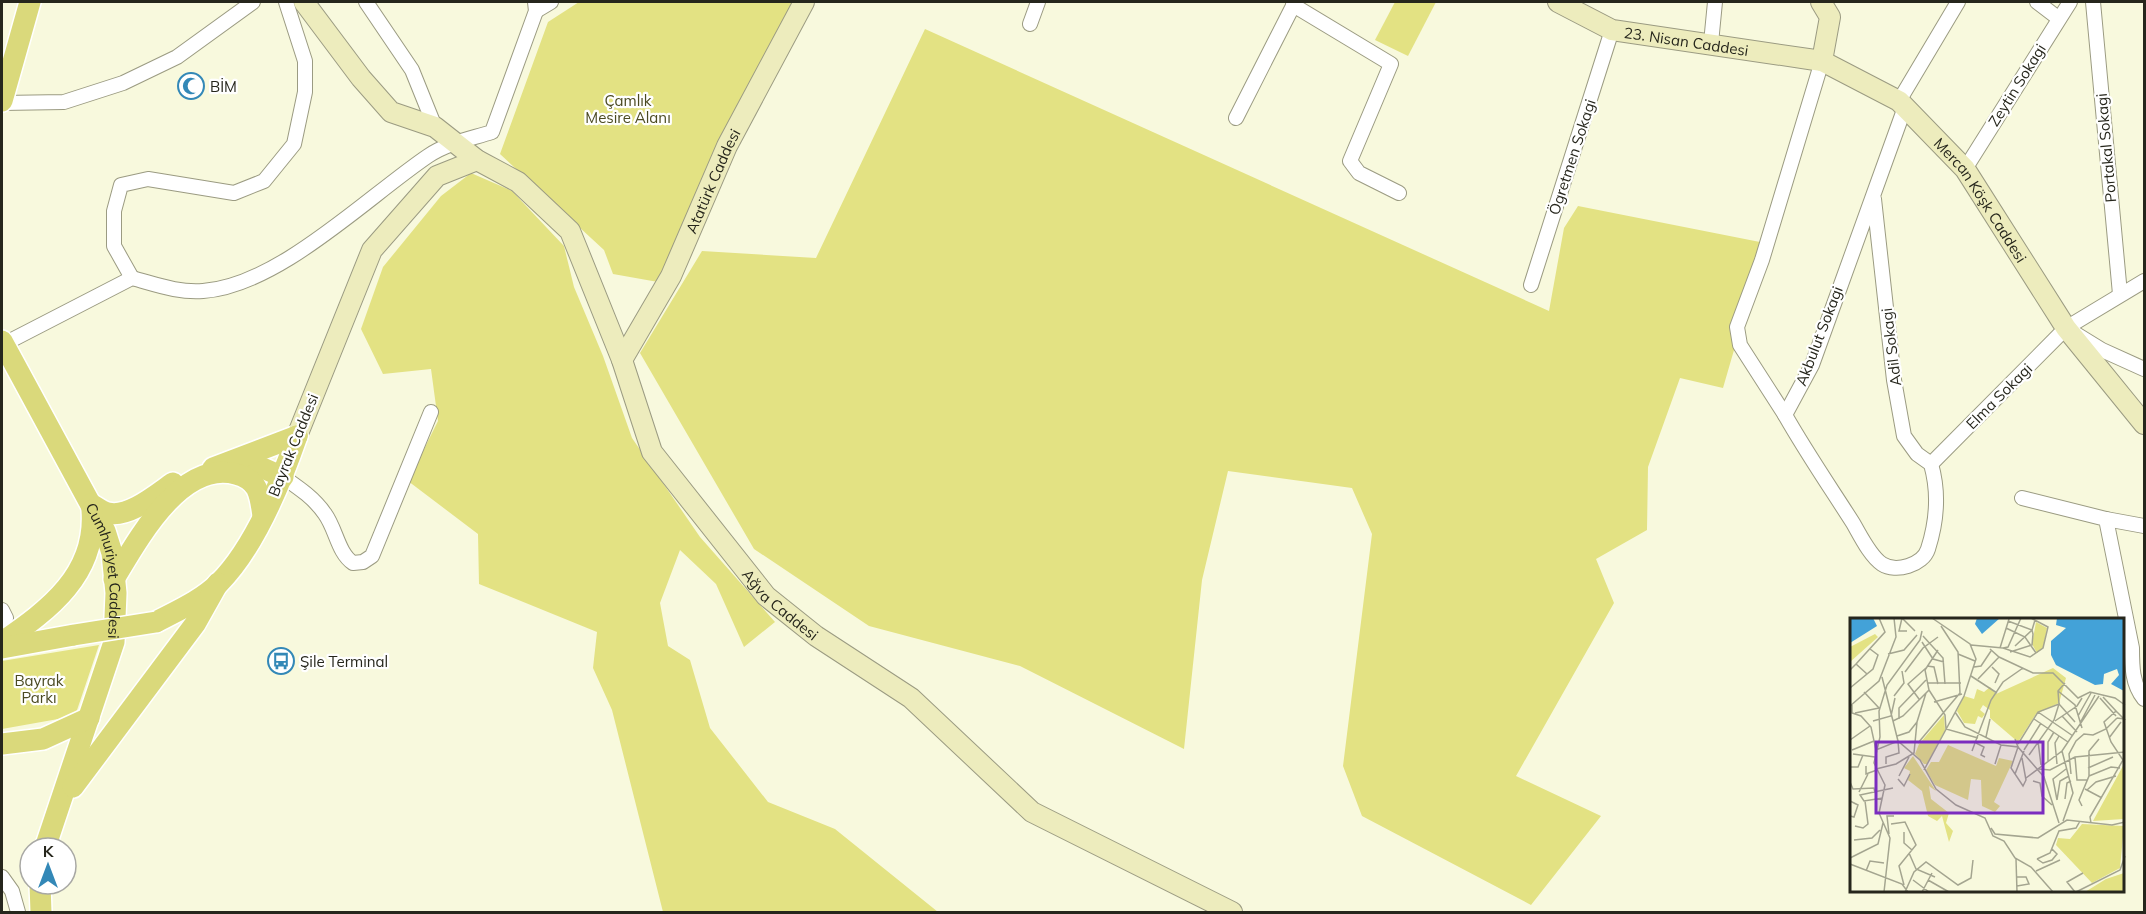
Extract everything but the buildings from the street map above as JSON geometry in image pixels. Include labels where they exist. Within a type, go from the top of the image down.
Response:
[{"type":"main road","points":[[2,102],[30,2]]},
{"type":"main road","name":"Cumhuriyet Caddesi","points":[[4,350],[91,504],[109,542],[114,579],[114,642],[49,836]]},
{"type":"main road","points":[[91,504],[110,514],[126,511],[142,504],[182,477],[228,464],[297,436]]},
{"type":"main road","name":"Bayrak Caddesi","points":[[2,648],[156,622],[186,606],[218,583],[263,516],[283,477],[297,436]]},
{"type":"main road","points":[[228,464],[256,465],[283,477]]},
{"type":"main road","points":[[114,579],[142,533],[165,504],[187,485],[204,476],[228,472],[246,477],[258,487],[263,516]]},
{"type":"main road","points":[[2,642],[41,615],[68,586],[90,550],[93,533],[91,504]]},
{"type":"main road","points":[[59,804],[195,624],[218,583]]},
{"type":"main road","points":[[2,744],[43,739],[89,717]]},
{"type":"main road","points":[[43,739],[61,744],[77,755]]},
{"type":"main road","points":[[40,896],[41,912]]},
{"type":"street","points":[[2,102],[64,102],[123,83],[177,57],[253,2]]},
{"type":"street","points":[[132,278],[114,246],[114,210],[121,185],[148,180],[234,193],[264,181],[294,144],[305,92],[305,61],[286,2]]},
{"type":"street","name":"Ağva Caddesi","points":[[304,2],[361,78],[391,112],[435,127],[477,160],[518,182],[570,231],[622,360],[652,452],[766,596],[816,636],[911,698],[1032,812],[1232,912]]},
{"type":"street","points":[[366,2],[412,70],[435,127]]},
{"type":"street","points":[[4,350],[132,278],[172,289],[196,291],[222,289],[260,276],[382,192],[428,156],[455,143],[492,132],[536,6],[551,2]]},
{"type":"street","name":"Atatürk Caddesi","points":[[622,360],[671,276],[727,146],[804,2]]},
{"type":"street","points":[[1030,24],[1038,2]]},
{"type":"street","name":"23. Nisan Caddesi","points":[[1558,2],[1588,9],[1612,30],[1822,61]]},
{"type":"street","points":[[1711,44],[1715,2]]},
{"type":"street","name":"Akbulut Sokagi","points":[[1785,415],[1812,365],[1840,283],[1874,199],[1902,104],[1958,2]]},
{"type":"street","points":[[2037,2],[2058,18]]},
{"type":"street","name":"Zeytin Sokagi","points":[[1965,169],[2070,2]]},
{"type":"street","name":"Portakal Sokagi","points":[[2093,2],[2120,294]]},
{"type":"street","points":[[1236,118],[1294,3],[1391,64],[1350,161],[1359,173],[1399,194]]},
{"type":"street","points":[[1830,7],[1822,61],[1762,260],[1737,327],[1740,345],[1866,543],[1882,564],[1898,568],[1912,565],[1927,554],[1935,527],[1936,482],[1931,464]]},
{"type":"street","name":"Ögretmen Sokagi","points":[[1531,285],[1612,30]]},
{"type":"street","name":"Mercan Köşk Caddesi","points":[[1822,61],[1902,104],[1965,169],[2066,328],[2145,424]]},
{"type":"street","name":"Bayrak Caddesi","points":[[297,436],[372,250],[437,176],[477,160]]},
{"type":"street","name":"Adil Sokagi","points":[[1874,199],[1894,380],[1904,436],[1917,454],[1931,464]]},
{"type":"street","name":"Elma Sokagi","points":[[1931,464],[2066,328],[2145,281]]},
{"type":"street","points":[[2066,328],[2102,350],[2145,369]]},
{"type":"street","points":[[283,477],[312,497],[327,516],[346,559],[353,563],[363,562],[372,556],[431,412]]},
{"type":"street","points":[[2022,498],[2106,519],[2145,526]]},
{"type":"street","points":[[2106,519],[2132,648],[2132,669],[2140,693],[2145,699]]},
{"type":"street","points":[[2,610],[6,618],[2,630]]},
{"type":"street","points":[[2,877],[12,891],[18,912]]},
{"type":"green space","name":"Çamlık Mesire Alanı","points":[[579,2],[801,2],[658,282],[613,274],[604,250],[500,154],[548,22]]},
{"type":"green space","points":[[1395,2],[1436,2],[1408,56],[1375,40]]},
{"type":"green space","points":[[925,29],[1549,311],[1564,228],[1578,206],[1765,243],[1723,388],[1680,378],[1648,467],[1647,530],[1596,559],[1614,603],[1516,776],[1601,816],[1531,905],[1362,816],[1343,766],[1372,534],[1352,488],[1228,471],[1202,580],[1184,749],[1020,666],[869,626],[754,549],[640,353],[702,251],[816,258]]},
{"type":"green space","points":[[471,173],[512,191],[564,246],[574,287],[603,356],[632,438],[700,537],[775,622],[744,647],[716,584],[680,550],[660,603],[668,646],[690,660],[710,728],[768,802],[835,829],[938,912],[663,912],[612,710],[593,668],[597,632],[479,584],[478,534],[408,481],[438,421],[431,369],[383,374],[361,329],[383,267],[441,196]]},
{"type":"green space","name":"Bayrak Parkı","points":[[99,645],[75,716],[2,729],[2,661]]},
{"type":"place","name":"BİM","points":[[191,86]]},
{"type":"place","name":"Şile Terminal","points":[[281,661]]}]
